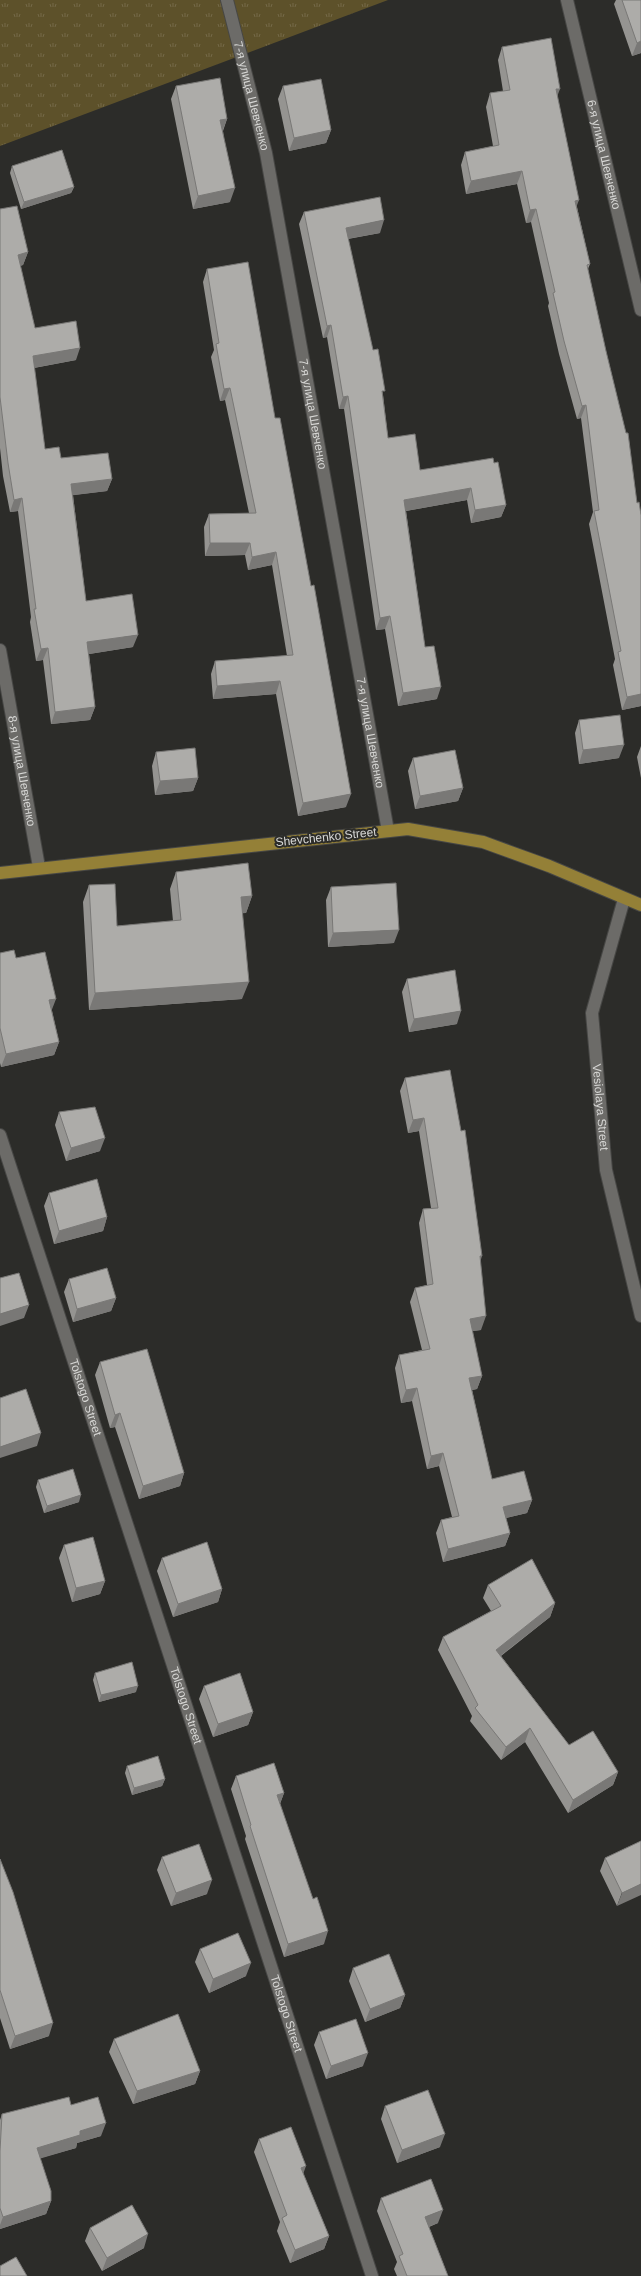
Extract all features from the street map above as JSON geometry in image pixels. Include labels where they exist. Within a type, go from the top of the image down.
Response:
[{"type":"main road","name":"Shevchenko Street","points":[[0,873],[39,867],[408,829],[483,842],[549,866],[641,905]]},
{"type":"street","name":"7-я улица Шевченко","points":[[227,0],[266,153],[388,831]]},
{"type":"street","name":"6-я улица Шевченко","points":[[567,0],[641,310]]},
{"type":"street","name":"8-я улица Шевченко","points":[[0,650],[39,867]]},
{"type":"street","name":"Vesiolaya Street","points":[[624,899],[592,1013],[606,1170],[641,1316]]},
{"type":"street","name":"Tolstogo Street","points":[[0,1135],[372,2276]]},
{"type":"green space","points":[[0,0],[388,0],[0,146]]},
{"type":"building","points":[[622,0],[641,0],[641,41],[637,43]]},
{"type":"building","points":[[551,38],[560,89],[556,89],[579,200],[575,201],[590,264],[587,265],[626,433],[628,433],[637,503],[639,502],[641,515],[641,694],[627,697],[618,652],[621,651],[594,511],[599,510],[586,405],[582,406],[564,341],[553,293],[555,292],[536,209],[530,210],[522,171],[471,181],[465,152],[499,145],[490,93],[510,90],[502,47]]},
{"type":"building","points":[[220,78],[227,119],[220,120],[235,188],[198,196],[176,86]]},
{"type":"building","points":[[321,79],[331,130],[294,138],[283,86]]},
{"type":"building","points":[[62,150],[74,187],[24,202],[12,166]]},
{"type":"building","points":[[380,197],[384,220],[346,228],[373,350],[378,349],[385,391],[382,391],[388,438],[415,434],[420,470],[493,458],[494,463],[498,462],[506,505],[475,510],[471,488],[404,500],[425,647],[434,646],[441,687],[403,693],[390,616],[380,618],[348,396],[343,397],[331,325],[327,326],[304,212]]},
{"type":"building","points":[[17,206],[28,252],[18,255],[35,328],[76,321],[80,348],[33,356],[45,449],[59,447],[61,458],[108,453],[112,479],[71,484],[86,601],[132,594],[138,635],[87,642],[95,707],[55,712],[48,648],[41,649],[34,609],[36,609],[22,498],[14,500],[0,397],[0,209]]},
{"type":"building","points":[[248,262],[275,418],[280,418],[311,586],[314,585],[351,794],[303,803],[280,681],[217,686],[215,661],[293,655],[276,552],[252,557],[250,543],[210,543],[209,514],[256,513],[230,388],[224,389],[216,344],[219,343],[207,269]]},
{"type":"building","points":[[620,715],[624,745],[583,750],[579,720]]},
{"type":"building","points":[[195,748],[198,778],[160,781],[156,752]]},
{"type":"building","points":[[455,750],[463,788],[420,796],[413,758]]},
{"type":"building","points":[[248,863],[252,896],[241,897],[249,982],[95,993],[89,885],[115,884],[117,926],[181,920],[176,872]]},
{"type":"building","points":[[396,883],[399,930],[333,933],[331,887]]},
{"type":"building","points":[[14,950],[16,958],[45,952],[56,999],[49,1000],[59,1042],[6,1054],[0,1028],[0,953]]},
{"type":"building","points":[[455,970],[461,1011],[414,1019],[407,979]]},
{"type":"building","points":[[450,1070],[461,1131],[465,1130],[482,1256],[480,1256],[486,1316],[470,1319],[482,1376],[469,1378],[492,1479],[524,1471],[532,1500],[503,1507],[510,1533],[448,1549],[441,1520],[459,1516],[443,1453],[431,1456],[417,1388],[406,1390],[399,1355],[430,1349],[415,1288],[433,1284],[423,1209],[438,1208],[424,1118],[413,1120],[405,1078]]},
{"type":"building","points":[[95,1107],[105,1138],[71,1148],[59,1112]]},
{"type":"building","points":[[97,1179],[107,1217],[59,1231],[49,1193]]},
{"type":"building","points":[[107,1268],[116,1298],[77,1309],[69,1279]]},
{"type":"building","points":[[19,1273],[29,1305],[0,1314],[0,1278]]},
{"type":"building","points":[[147,1349],[184,1473],[143,1486],[120,1413],[115,1415],[100,1362]]},
{"type":"building","points":[[26,1389],[41,1433],[0,1447],[0,1398]]},
{"type":"building","points":[[73,1469],[81,1495],[47,1506],[38,1480]]},
{"type":"building","points":[[93,1537],[105,1581],[76,1588],[64,1545]]},
{"type":"building","points":[[207,1542],[222,1589],[178,1604],[162,1558]]},
{"type":"building","points":[[532,1559],[555,1603],[496,1650],[569,1745],[593,1731],[618,1772],[573,1800],[530,1728],[506,1747],[475,1708],[478,1705],[443,1637],[501,1606],[488,1585]]},
{"type":"building","points":[[132,1662],[138,1686],[101,1695],[95,1673]]},
{"type":"building","points":[[240,1673],[253,1712],[218,1724],[204,1686]]},
{"type":"building","points":[[158,1756],[165,1779],[134,1788],[127,1766]]},
{"type":"building","points":[[274,1763],[284,1793],[277,1795],[313,1899],[317,1897],[328,1931],[288,1944],[250,1826],[251,1825],[236,1776]]},
{"type":"building","points":[[641,1841],[641,1884],[622,1893],[605,1858]]},
{"type":"building","points":[[199,1844],[212,1880],[176,1893],[162,1857]]},
{"type":"building","points":[[0,1859],[13,1892],[53,2023],[15,2036],[0,1990]]},
{"type":"building","points":[[238,1933],[251,1963],[213,1979],[200,1949]]},
{"type":"building","points":[[389,1954],[405,1995],[370,2009],[353,1968]]},
{"type":"building","points":[[178,2014],[200,2071],[137,2091],[114,2039]]},
{"type":"building","points":[[356,2019],[368,2053],[331,2066],[319,2032]]},
{"type":"building","points":[[428,2090],[445,2134],[402,2150],[385,2106]]},
{"type":"building","points":[[69,2097],[71,2105],[98,2097],[106,2123],[80,2131],[80,2135],[37,2148],[51,2191],[51,2201],[3,2217],[0,2208],[0,2151],[2,2114]]},
{"type":"building","points":[[291,2127],[306,2166],[301,2168],[329,2236],[295,2250],[282,2218],[287,2215],[259,2139]]},
{"type":"building","points":[[431,2179],[443,2210],[425,2217],[448,2276],[407,2276],[399,2256],[403,2254],[381,2198]]},
{"type":"building","points":[[132,2205],[148,2234],[107,2258],[90,2228]]},
{"type":"building","points":[[16,2257],[27,2276],[0,2276],[0,2266]]}]
